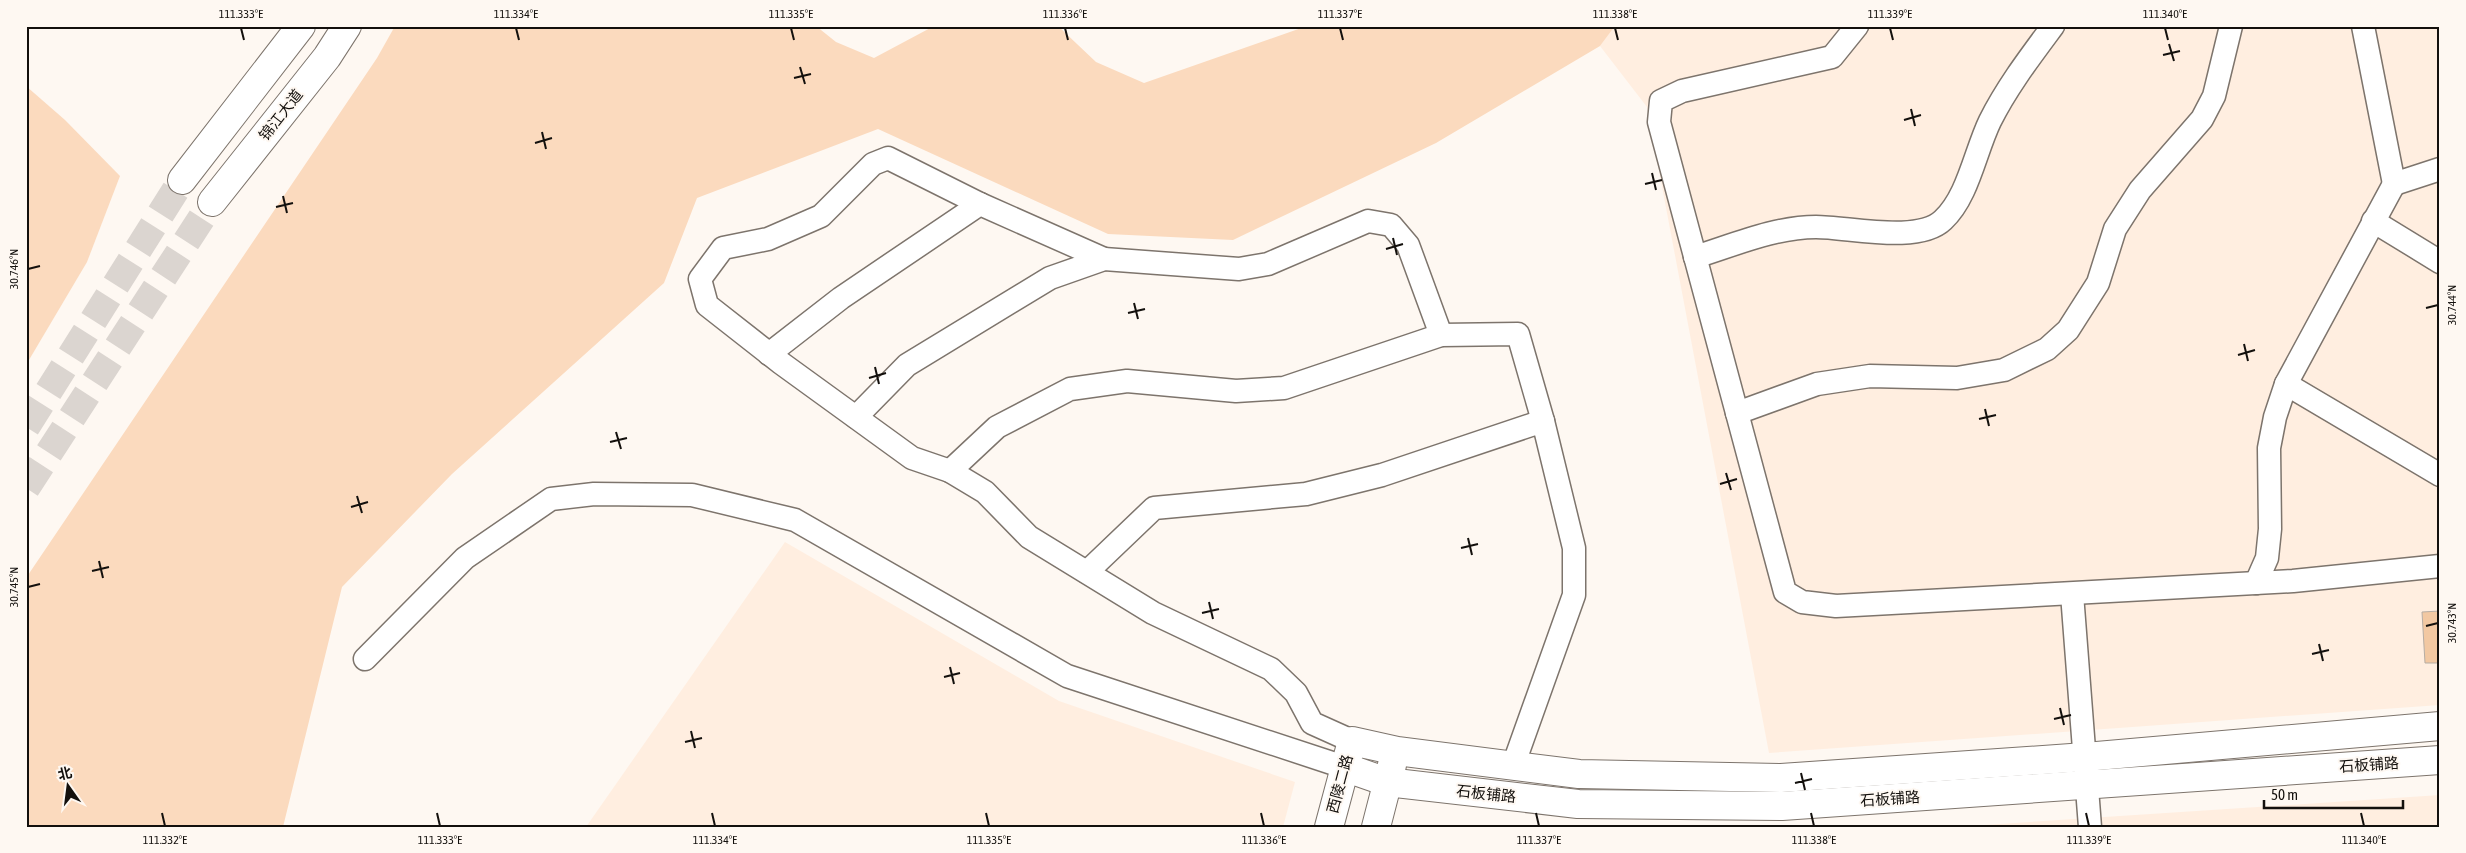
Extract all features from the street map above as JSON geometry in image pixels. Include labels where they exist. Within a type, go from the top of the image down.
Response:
[{"type":"main road","points":[[182,180],[302,26]]},
{"type":"main road","name":"锦江大道","points":[[212,202],[327,57],[347,26]]},
{"type":"main road","name":"石板铺路","points":[[1352,741],[1396,751],[1579,774],[1781,778],[2085,757],[2440,726]]},
{"type":"main road","name":"西陵二路","points":[[1329,827],[1352,741]]},
{"type":"main road","points":[[1376,827],[1396,751]]},
{"type":"main road","name":"石板铺路","points":[[1344,767],[1387,782],[1578,804],[1782,806],[2440,760]]},
{"type":"street","points":[[1857,26],[1832,57],[1682,91],[1661,101],[1659,122],[1785,592],[1802,602],[1836,606],[2256,583],[2440,566]]},
{"type":"street","points":[[1695,257],[1777,231],[1815,227],[1920,232],[1943,221],[1964,191],[1973,161],[1994,113],[2013,80],[2053,26]]},
{"type":"street","points":[[1737,413],[1817,384],[1870,376],[1957,378],[2004,370],[2046,349],[2068,330],[2098,283],[2115,229],[2140,190],[2202,119],[2214,96],[2231,26]]},
{"type":"street","points":[[2256,583],[2267,558],[2270,529],[2268,448],[2275,417],[2286,384],[2394,184],[2363,26]]},
{"type":"street","points":[[1352,741],[1312,723],[1296,693],[1271,669],[1153,613],[1029,537],[985,492],[950,471],[912,458],[769,354],[707,305],[700,279],[723,248],[768,239],[821,216],[873,164],[888,158],[980,204],[1104,259],[1239,269],[1268,264],[1368,221],[1391,225],[1408,245],[1441,335]]},
{"type":"street","points":[[2394,184],[2440,169]]},
{"type":"street","points":[[769,354],[841,298],[980,204]]},
{"type":"street","points":[[2373,221],[2440,262]]},
{"type":"street","points":[[856,417],[907,365],[1050,278],[1104,259]]},
{"type":"street","points":[[950,471],[997,427],[1070,389],[1127,381],[1236,391],[1284,388],[1441,335],[1518,334],[1543,421],[1574,548],[1574,595],[1513,766]]},
{"type":"street","points":[[2286,384],[2440,475]]},
{"type":"street","points":[[1086,572],[1154,508],[1306,494],[1382,475],[1543,421]]},
{"type":"street","points":[[365,659],[465,558],[551,499],[594,494],[692,495],[795,520],[1067,676],[1344,767]]},
{"type":"street","points":[[2072,594],[2090,827]]},
{"type":"shaded area","points":[[395,26],[816,26],[836,42],[874,58],[934,26],[1058,26],[1096,62],[1144,83],[1307,26],[1615,26],[1600,46],[1436,143],[1233,240],[1108,234],[878,129],[697,198],[664,283],[452,474],[342,587],[283,827],[26,827],[26,578],[377,58]]},
{"type":"shaded area","points":[[1615,26],[2440,26],[2440,705],[1769,753],[1647,107],[1600,46]]},
{"type":"shaded area","points":[[26,86],[65,120],[120,176],[87,262],[26,365]]},
{"type":"shaded area","points":[[785,542],[1059,701],[1295,782],[1283,827],[586,827]]},
{"type":"shaded area","points":[[2440,795],[2440,827],[1954,827]]},
{"type":"building","points":[[2440,611],[2440,663],[2425,663],[2422,612]]},
{"type":"tunnel","points":[[26,427],[182,180]]},
{"type":"tunnel","points":[[26,488],[212,202]]}]
